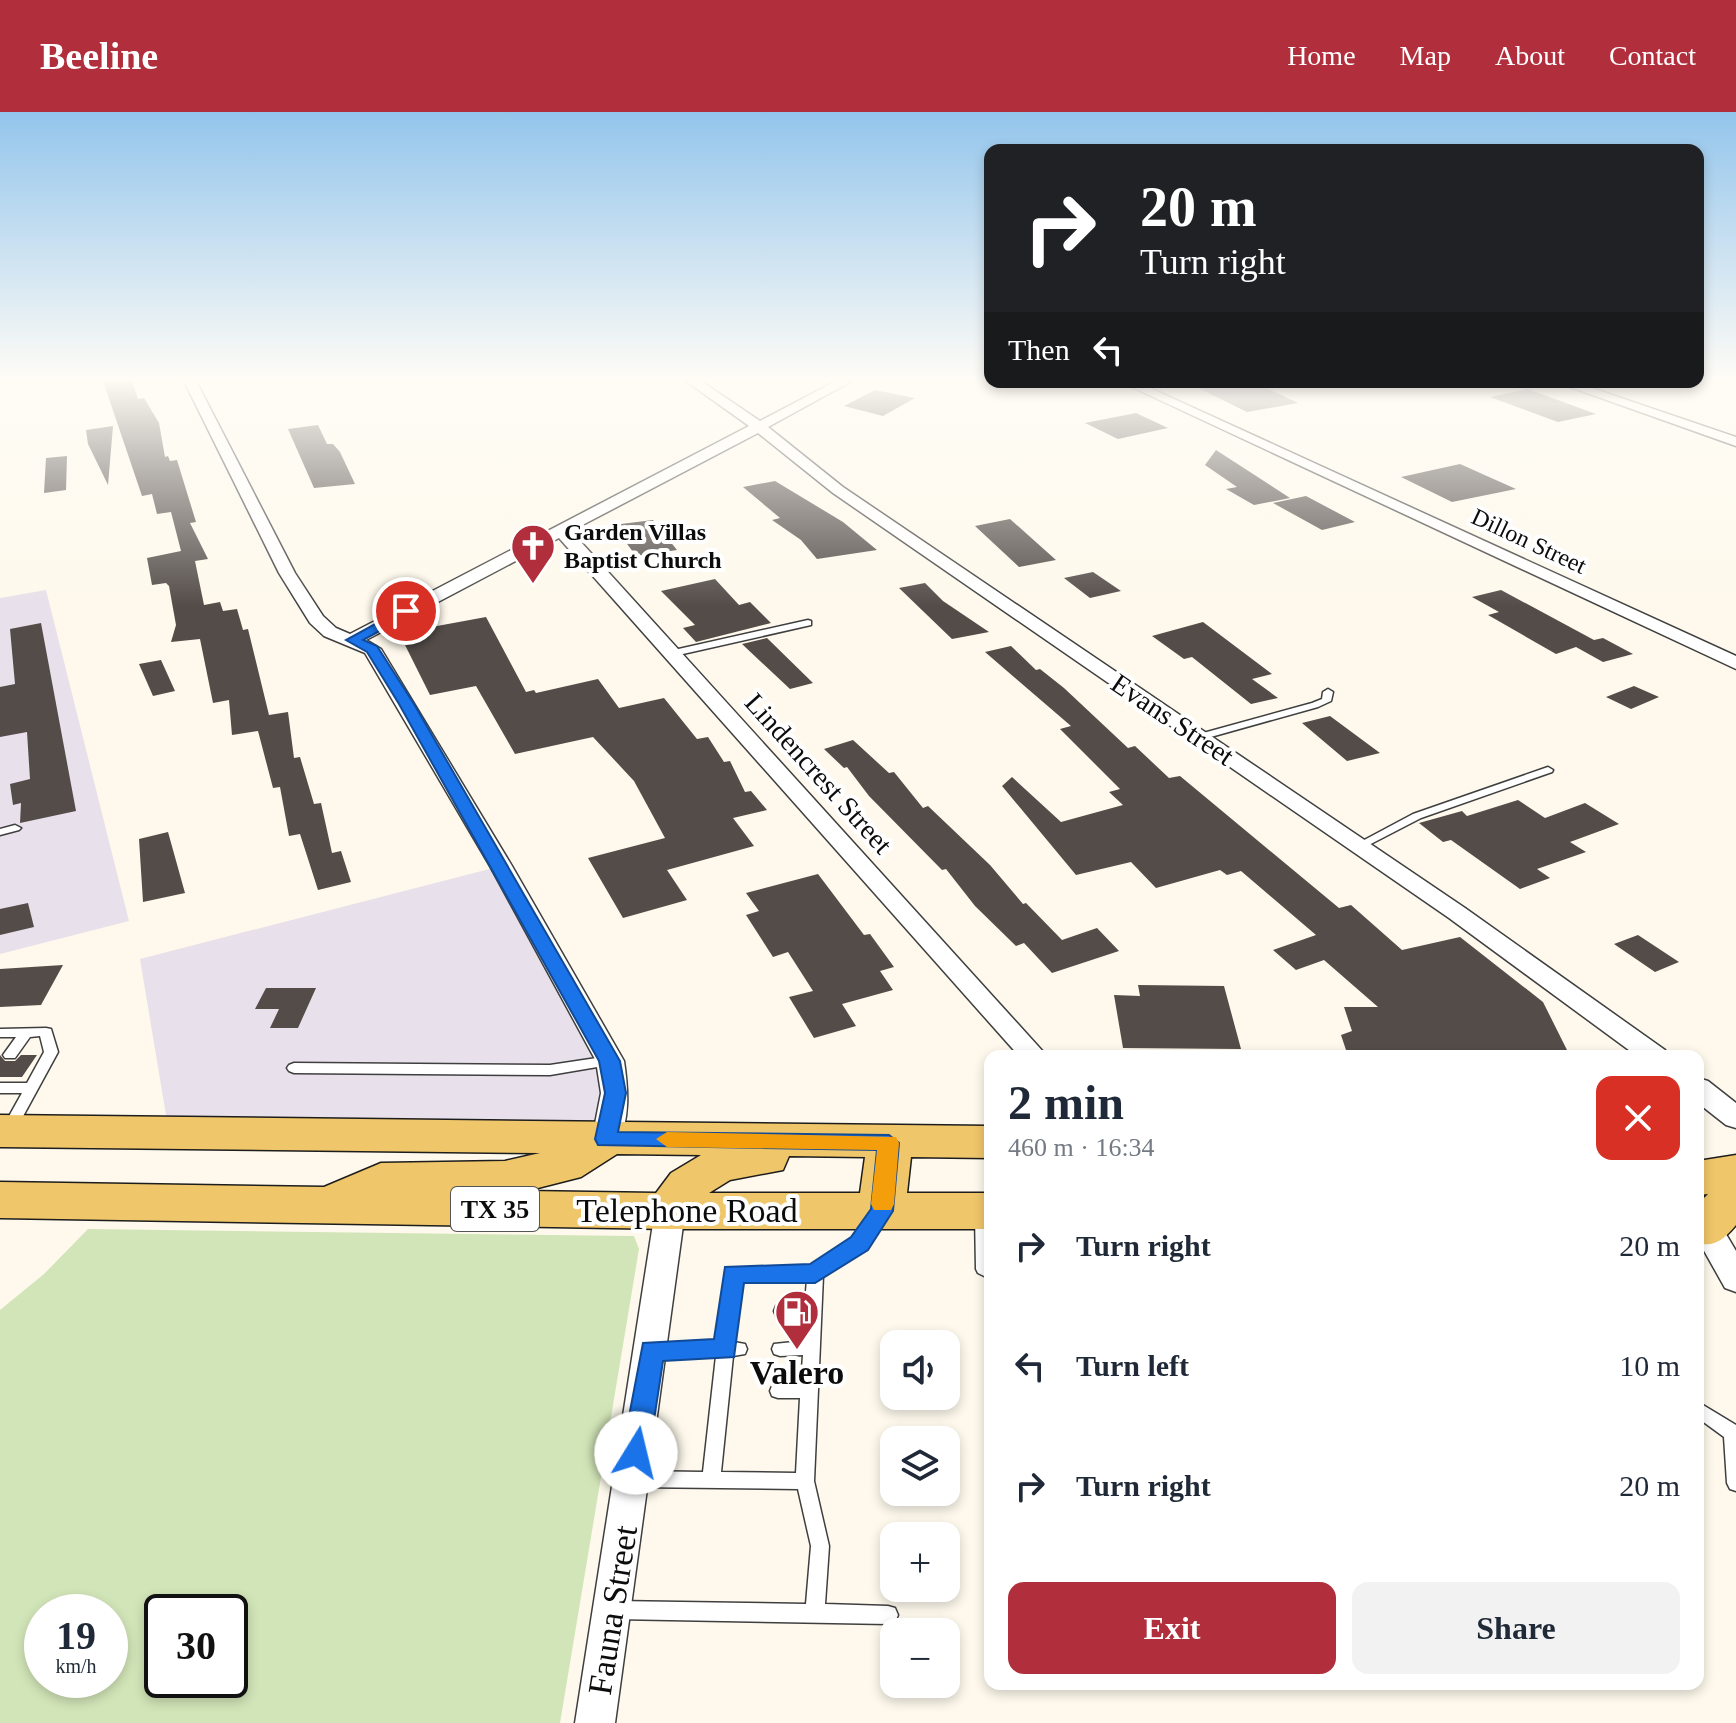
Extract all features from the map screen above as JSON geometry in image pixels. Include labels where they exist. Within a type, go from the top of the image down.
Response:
[{"type":"main road","points":[[3,1116],[606,1139],[984,1142]]},
{"type":"main road","points":[[1704,1147],[1735,1123]]},
{"type":"main road","points":[[329,1206],[381,1180],[505,1178],[565,1165],[606,1139]]},
{"type":"main road","points":[[882,1211],[889,1143]]},
{"type":"main road","points":[[670,1211],[681,1188],[704,1171],[732,1162],[889,1143]]},
{"type":"main road","points":[[1704,1177],[1736,1172]]},
{"type":"main road","name":"Telephone Road","points":[[0,1200],[670,1211],[984,1211]]},
{"type":"street","points":[[228,456],[287,573],[316,619],[330,632],[372,649],[407,704],[610,1061],[615,1093],[606,1139]]},
{"type":"street","points":[[352,640],[700,456]]},
{"type":"street","name":"Evans Street","points":[[796,456],[838,490],[1359,846],[1647,1050]]},
{"type":"street","name":"Dillon Street","points":[[1288,456],[1736,663]]},
{"type":"street","name":"Lindencrest Street","points":[[560,529],[1029,1050]]},
{"type":"street","points":[[1704,1094],[1735,1123]]},
{"type":"street","name":"Fauna Street","points":[[595,1723],[670,1211]]},
{"type":"street","points":[[1719,1221],[1736,1279]]},
{"type":"lane","points":[[674,653],[808,623]]},
{"type":"lane","points":[[1200,737],[1315,705],[1326,701],[1328,692]]},
{"type":"lane","points":[[1359,846],[1380,832],[1439,807],[1548,770]]},
{"type":"lane","points":[[0,832],[15,828]]},
{"type":"lane","points":[[0,1033],[46,1032],[51,1052],[30,1088],[3,1116]]},
{"type":"lane","points":[[10,1055],[26,1033]]},
{"type":"lane","points":[[294,1068],[550,1070],[610,1061]]},
{"type":"lane","points":[[3,1116],[30,1088]]},
{"type":"lane","points":[[711,1479],[728,1391],[736,1311],[733,1274],[815,1273],[860,1244],[882,1211]]},
{"type":"lane","points":[[815,1273],[805,1481],[820,1546],[815,1614]]},
{"type":"lane","points":[[782,1311],[813,1310]]},
{"type":"lane","points":[[780,1349],[811,1348]]},
{"type":"lane","points":[[652,1350],[732,1349]]},
{"type":"lane","points":[[778,1391],[808,1391]]},
{"type":"lane","points":[[1704,1413],[1734,1435],[1736,1483]]},
{"type":"lane","points":[[632,1479],[805,1481]]},
{"type":"lane","points":[[612,1610],[888,1615]]},
{"type":"shaded area","points":[[46,590],[129,921],[0,954],[0,598]]},
{"type":"shaded area","points":[[501,866],[610,1061],[606,1139],[169,1133],[140,959]]},
{"type":"green space","points":[[88,1229],[634,1236],[639,1249],[560,1723],[0,1723],[0,1310],[44,1274]]},
{"type":"building","points":[[67,456],[66,490],[44,493],[46,458]]},
{"type":"building","points":[[94,456],[110,456],[108,485]]},
{"type":"building","points":[[128,456],[168,456],[170,461],[177,460],[196,522],[190,523],[208,559],[195,561],[204,605],[220,602],[223,611],[237,609],[243,630],[248,629],[269,715],[288,712],[294,758],[300,757],[314,804],[321,803],[332,853],[341,851],[351,882],[318,890],[300,834],[289,836],[280,787],[273,788],[258,731],[232,735],[229,700],[213,703],[200,639],[171,642],[176,625],[169,586],[166,583],[152,585],[147,558],[181,551],[171,512],[157,514],[152,494],[142,496]]},
{"type":"building","points":[[300,456],[342,456],[355,484],[314,488]]},
{"type":"building","points":[[1211,456],[1226,456],[1290,498],[1254,505],[1226,489],[1237,487],[1205,465]]},
{"type":"building","points":[[1460,464],[1516,489],[1452,502],[1401,477]]},
{"type":"building","points":[[775,481],[843,522],[877,550],[817,559],[801,540],[772,520],[780,518],[743,487]]},
{"type":"building","points":[[1306,496],[1355,522],[1322,530],[1273,503]]},
{"type":"building","points":[[1010,519],[1056,560],[1019,567],[975,526]]},
{"type":"building","points":[[653,520],[677,550],[636,556],[613,525]]},
{"type":"building","points":[[1093,572],[1121,591],[1090,598],[1064,578]]},
{"type":"building","points":[[715,579],[739,605],[750,602],[771,623],[696,642],[683,628],[695,625],[661,591]]},
{"type":"building","points":[[925,583],[943,601],[989,632],[952,639],[899,588]]},
{"type":"building","points":[[1501,590],[1594,640],[1603,638],[1633,654],[1603,662],[1576,647],[1556,654],[1488,615],[1499,612],[1472,597]]},
{"type":"building","points":[[486,617],[526,692],[534,690],[536,693],[598,679],[619,708],[664,698],[697,739],[708,737],[724,762],[730,761],[745,792],[751,791],[767,810],[733,818],[754,846],[667,870],[687,900],[623,918],[588,858],[665,838],[634,781],[593,737],[515,754],[476,686],[430,695],[399,633]]},
{"type":"building","points":[[1203,622],[1272,674],[1252,679],[1278,698],[1251,704],[1192,657],[1184,659],[1152,636]]},
{"type":"building","points":[[41,623],[76,811],[20,823],[21,803],[13,805],[10,784],[30,779],[27,732],[0,737],[0,687],[15,684],[10,629]]},
{"type":"building","points":[[767,638],[813,683],[790,689],[742,644]]},
{"type":"building","points":[[1011,646],[1036,670],[1040,669],[1064,688],[1128,748],[1135,746],[1169,778],[1180,776],[1339,908],[1351,905],[1402,950],[1460,937],[1543,1002],[1567,1050],[1346,1050],[1341,1035],[1352,1031],[1344,1007],[1378,1007],[1324,960],[1296,970],[1273,950],[1316,935],[1241,871],[1227,875],[1220,870],[1156,888],[1131,862],[1076,875],[1002,786],[1012,777],[1061,822],[1123,805],[1109,792],[1120,789],[1060,729],[1071,726],[985,652]]},
{"type":"building","points":[[161,660],[175,691],[153,696],[139,664]]},
{"type":"building","points":[[1634,686],[1659,697],[1631,709],[1606,697]]},
{"type":"building","points":[[1330,716],[1380,753],[1347,761],[1302,723]]},
{"type":"building","points":[[853,740],[889,773],[894,772],[923,808],[928,806],[1062,940],[1097,928],[1119,951],[1052,973],[1024,943],[1016,946],[975,906],[946,869],[942,870],[869,796],[847,767],[844,768],[824,749]]},
{"type":"building","points":[[1518,800],[1545,818],[1585,803],[1619,824],[1570,842],[1586,852],[1537,869],[1550,878],[1520,889],[1451,840],[1443,842],[1419,823],[1462,811],[1467,816]]},
{"type":"building","points":[[168,832],[185,893],[143,902],[139,839]]},
{"type":"building","points":[[818,874],[864,935],[870,934],[894,967],[880,971],[893,990],[842,1004],[856,1026],[814,1038],[789,997],[813,991],[788,952],[773,957],[746,915],[759,911],[746,893]]},
{"type":"building","points":[[28,903],[34,927],[0,935],[0,909]]},
{"type":"building","points":[[1638,935],[1679,962],[1655,972],[1614,944]]},
{"type":"building","points":[[63,965],[41,1005],[0,1007],[0,969]]},
{"type":"building","points":[[1138,985],[1224,986],[1241,1049],[1123,1048],[1114,995],[1140,996]]},
{"type":"building","points":[[266,988],[316,988],[298,1028],[270,1028],[279,1009],[255,1009]]},
{"type":"building","points":[[0,1055],[5,1061],[15,1061],[21,1055],[37,1055],[22,1077],[0,1077]]},
{"type":"slow traffic","points":[[667,1139],[889,1143],[882,1204]]},
{"type":"place","name":"Garden Villas Baptist Church","points":[[533,585]]},
{"type":"place","name":"Valero","points":[[797,1351]]},
{"type":"route","points":[[406,611],[352,640],[372,649],[407,704],[610,1061],[615,1093],[606,1139],[889,1143],[882,1211],[860,1244],[815,1273],[733,1274],[725,1349],[652,1350],[636,1453]]}]
